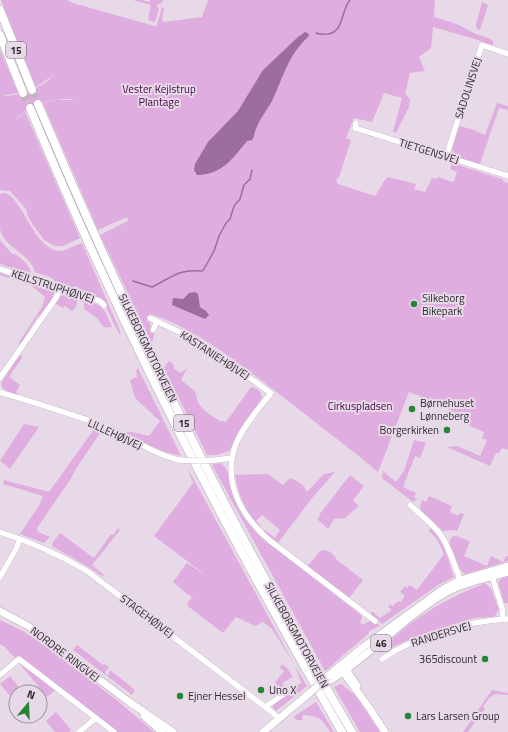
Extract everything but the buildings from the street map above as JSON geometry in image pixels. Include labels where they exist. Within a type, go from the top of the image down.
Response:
[{"type":"highway","name":"15","points":[[0,10],[32,90]]},
{"type":"highway","name":"15","points":[[0,34],[24,93]]},
{"type":"highway","name":"SILKEBORGMOTORVEJEN","points":[[38,104],[97,240],[191,438],[281,608],[352,732]]},
{"type":"highway","name":"SILKEBORGMOTORVEJEN","points":[[30,108],[88,242],[159,393],[269,605],[342,732]]},
{"type":"main road","name":"46","points":[[344,668],[413,610],[443,589],[491,574],[508,566]]},
{"type":"main road","name":"46","points":[[491,574],[508,572]]},
{"type":"main road","name":"46","points":[[263,731],[312,691],[344,668],[367,654],[424,608],[462,583]]},
{"type":"main road","name":"NORDRE RINGVEJ","points":[[0,611],[34,630],[128,701],[172,732]]},
{"type":"main road","points":[[344,668],[385,732]]},
{"type":"main road","name":"NORDRE RINGVEJ","points":[[128,701],[162,732]]},
{"type":"main road","points":[[146,718],[165,732]]},
{"type":"street","name":"SADOLINSVEJ","points":[[446,157],[482,45],[508,54]]},
{"type":"street","name":"TIETGENSVEJ","points":[[356,123],[355,128],[508,176]]},
{"type":"street","name":"KEJLSTRUPHØJVEJ","points":[[0,269],[52,286],[57,290],[67,290],[100,301],[104,305]]},
{"type":"street","points":[[0,378],[56,298],[58,294],[57,290]]},
{"type":"street","name":"KASTANIEHØJVEJ","points":[[150,318],[194,339],[271,393],[244,430],[238,440],[232,458]]},
{"type":"street","points":[[153,330],[157,321]]},
{"type":"street","name":"LILLEHØJVEJ","points":[[0,392],[105,427],[164,456],[179,460],[200,461],[232,458]]},
{"type":"street","points":[[232,458],[232,480],[238,501],[244,513],[256,528],[269,540],[375,621]]},
{"type":"street","points":[[410,506],[432,524],[441,535],[448,548],[462,583]]},
{"type":"street","name":"STAGEHØJVEJ","points":[[0,532],[57,554],[87,571],[278,718]]},
{"type":"street","points":[[0,578],[20,539]]},
{"type":"street","name":"RANDERSVEJ","points":[[382,659],[408,644],[441,632],[466,625],[505,619],[491,574]]},
{"type":"street","points":[[0,675],[18,659],[114,732]]},
{"type":"street","points":[[265,707],[284,694]]},
{"type":"street","points":[[79,732],[96,718]]},
{"type":"green space","points":[[1,0],[67,0],[76,4],[155,26],[157,25],[162,7],[164,8],[162,19],[163,22],[202,17],[208,0],[435,0],[434,17],[454,23],[493,41],[493,46],[475,39],[433,27],[431,48],[419,57],[425,71],[410,73],[405,94],[410,99],[409,107],[396,133],[393,131],[402,98],[384,93],[372,122],[354,118],[346,138],[351,140],[339,177],[336,180],[338,184],[375,196],[388,177],[416,184],[414,189],[425,192],[432,178],[437,179],[438,177],[452,182],[454,181],[457,172],[450,169],[452,163],[502,179],[504,182],[508,183],[508,450],[502,448],[499,453],[496,453],[490,466],[445,446],[457,446],[480,456],[487,440],[482,438],[484,432],[468,425],[464,418],[458,414],[430,400],[409,392],[378,472],[218,348],[184,329],[150,314],[147,321],[150,322],[151,330],[155,331],[152,343],[100,235],[128,221],[127,217],[98,230],[43,103],[55,100],[41,103],[33,106],[26,110],[14,121],[25,112],[80,238],[63,246],[55,246],[44,240],[33,225],[26,209],[10,191],[0,190],[0,50],[18,93],[2,96],[17,95],[31,91],[44,84],[55,74],[36,87]],"holes":[[[73,99],[73,100],[57,100]]]},
{"type":"green space","points":[[133,0],[150,2],[150,0],[163,0],[162,3],[158,4],[157,7],[159,9],[155,22],[148,20],[151,5]]},
{"type":"green space","points":[[482,2],[488,5],[480,30],[477,29],[476,24]]},
{"type":"green space","points":[[497,103],[508,106],[508,110],[499,108],[480,164],[456,157],[452,150],[459,126],[485,135]]},
{"type":"green space","points":[[2,193],[9,195],[15,201],[34,231],[50,248],[62,251],[82,243],[121,333],[119,334],[100,298],[75,288],[58,284],[52,278],[35,272],[28,260],[6,241],[0,229],[0,195]]},
{"type":"green space","points":[[0,240],[12,254],[15,254],[25,262],[31,274],[0,264]]},
{"type":"green space","points":[[0,273],[51,289],[54,293],[51,300],[40,316],[38,316],[20,345],[19,342],[42,307],[45,297],[32,286],[0,275]]},
{"type":"green space","points":[[65,294],[78,297],[76,307],[72,311],[65,306],[63,308],[55,303],[59,297]]},
{"type":"green space","points":[[82,299],[99,305],[107,315],[112,327],[104,327],[96,317],[84,309],[84,303],[80,301]]},
{"type":"green space","points":[[20,355],[23,356],[9,377],[20,385],[16,392],[19,395],[5,390],[1,383]]},
{"type":"green space","points":[[169,361],[173,364],[174,369],[181,373],[187,368],[181,380],[195,391],[198,403],[206,412],[220,421],[226,422],[251,387],[260,392],[262,398],[242,426],[229,451],[216,455],[207,455],[164,368]]},
{"type":"green space","points":[[138,368],[181,456],[159,450],[124,433],[132,432],[149,436],[160,421],[135,398],[130,380],[137,377],[136,370]]},
{"type":"green space","points":[[24,424],[39,427],[10,469],[0,461]]},
{"type":"green space","points":[[95,428],[102,430],[37,528],[38,532],[50,537],[44,543],[20,534],[40,504],[43,496],[3,484],[4,480],[49,492]]},
{"type":"green space","points":[[414,440],[426,443],[420,458],[415,456],[403,487],[416,493],[414,497],[417,499],[413,502],[382,478],[383,471],[396,482],[404,471]]},
{"type":"green space","points":[[218,463],[222,464],[227,470],[236,503],[247,522],[257,533],[361,615],[362,618],[360,622],[363,625],[371,621],[380,626],[369,631],[366,636],[325,671],[212,465]]},
{"type":"green space","points":[[187,467],[294,664],[272,629],[263,622],[255,626],[236,617],[223,633],[189,607],[187,604],[194,594],[191,597],[173,582],[187,563],[207,576],[154,536],[193,483]]},
{"type":"green space","points":[[335,472],[312,498],[278,543],[263,531],[265,530],[275,538],[280,530],[262,515],[256,521],[261,526],[259,528],[250,516],[240,496],[235,475],[268,474],[283,485],[290,478],[300,483],[307,492],[324,474]]},
{"type":"green space","points":[[350,475],[364,486],[353,500],[358,507],[345,518],[334,519],[328,529],[317,519]]},
{"type":"green space","points":[[429,496],[452,506],[450,512],[458,516],[460,513],[464,514],[457,531],[443,531],[422,512],[420,506],[422,500],[426,502]]},
{"type":"green space","points":[[118,528],[120,530],[92,565],[104,575],[102,576],[52,546],[53,542],[60,533],[94,558],[111,534],[113,535]]},
{"type":"green space","points":[[432,529],[436,534],[443,546],[454,577],[440,584],[382,624],[371,615],[371,612],[380,618],[392,610],[388,607],[390,604],[393,606],[398,601],[401,602],[405,596],[400,592],[405,586],[407,588],[410,585],[417,590],[444,554],[437,539],[429,531]]},
{"type":"green space","points":[[453,536],[470,541],[464,556],[487,566],[491,556],[503,562],[506,556],[508,556],[508,561],[465,574],[460,569],[449,542]]},
{"type":"green space","points":[[323,550],[331,553],[337,560],[363,580],[349,598],[307,567],[319,552]]},
{"type":"green space","points":[[508,576],[508,603],[504,603],[498,582]]},
{"type":"green space","points":[[485,583],[491,589],[499,610],[494,617],[474,618],[406,641],[379,653],[390,641],[414,621],[442,603]]},
{"type":"green space","points":[[0,620],[23,631],[48,648],[118,701],[154,732],[117,732],[19,656],[15,658],[5,647],[0,644]]},
{"type":"green space","points":[[77,645],[103,665],[105,664],[109,667],[105,673],[108,676],[110,670],[135,690],[132,695],[73,650]]},
{"type":"green space","points":[[20,664],[47,684],[36,684]]},
{"type":"green space","points":[[282,664],[287,668],[293,677],[282,683],[286,690],[283,691],[278,689],[279,686],[275,683],[284,671],[280,668]]},
{"type":"green space","points":[[295,666],[307,686],[276,711],[273,708],[273,704],[301,683]]},
{"type":"green space","points":[[10,676],[16,684],[8,684],[8,694],[0,684]]},
{"type":"green space","points":[[341,684],[355,695],[380,732],[360,732],[334,687]]},
{"type":"green space","points":[[48,685],[55,690],[48,696]]},
{"type":"green space","points":[[492,690],[508,693],[508,695],[495,694],[489,698],[483,707],[485,709],[468,732],[463,732]]},
{"type":"green space","points":[[316,702],[334,732],[330,732],[325,724],[316,717],[303,715],[302,720],[297,720],[293,717]]},
{"type":"green space","points":[[56,712],[71,730],[69,732],[55,732],[48,723],[48,719]]},
{"type":"shaded area","points":[[305,32],[309,34],[308,37],[291,58],[273,99],[255,130],[252,140],[247,141],[232,159],[220,169],[206,174],[197,175],[194,170],[195,164],[208,142],[238,111],[263,70]]},
{"type":"shaded area","points":[[195,292],[198,294],[200,307],[209,315],[205,319],[172,305],[173,298],[183,299],[189,293]]},
{"type":"waterway","points":[[316,33],[328,34],[337,29],[350,0]]},
{"type":"waterway","points":[[133,281],[152,287],[170,277],[187,271],[202,271],[214,251],[219,236],[230,219],[234,206],[240,199],[244,185],[250,179],[252,170]]},
{"type":"tunnel","points":[[32,90],[38,104]]},
{"type":"tunnel","points":[[23,93],[30,108]]},
{"type":"place","name":"Silkeborg Bikepark","points":[[414,304]]},
{"type":"place","name":"Børnehuset Lønneberg","points":[[412,409]]},
{"type":"place","name":"Borgerkirken","points":[[447,430]]},
{"type":"place","name":"365discount","points":[[485,659]]},
{"type":"place","name":"Uno X","points":[[261,690]]},
{"type":"place","name":"Ejner Hessel","points":[[180,696]]},
{"type":"place","name":"Lars Larsen Group","points":[[408,716]]},
{"type":"park label","name":"Vester Kejlstrup Plantage","points":[[159,95]]},
{"type":"park label","name":"Cirkuspladsen","points":[[360,406]]}]
